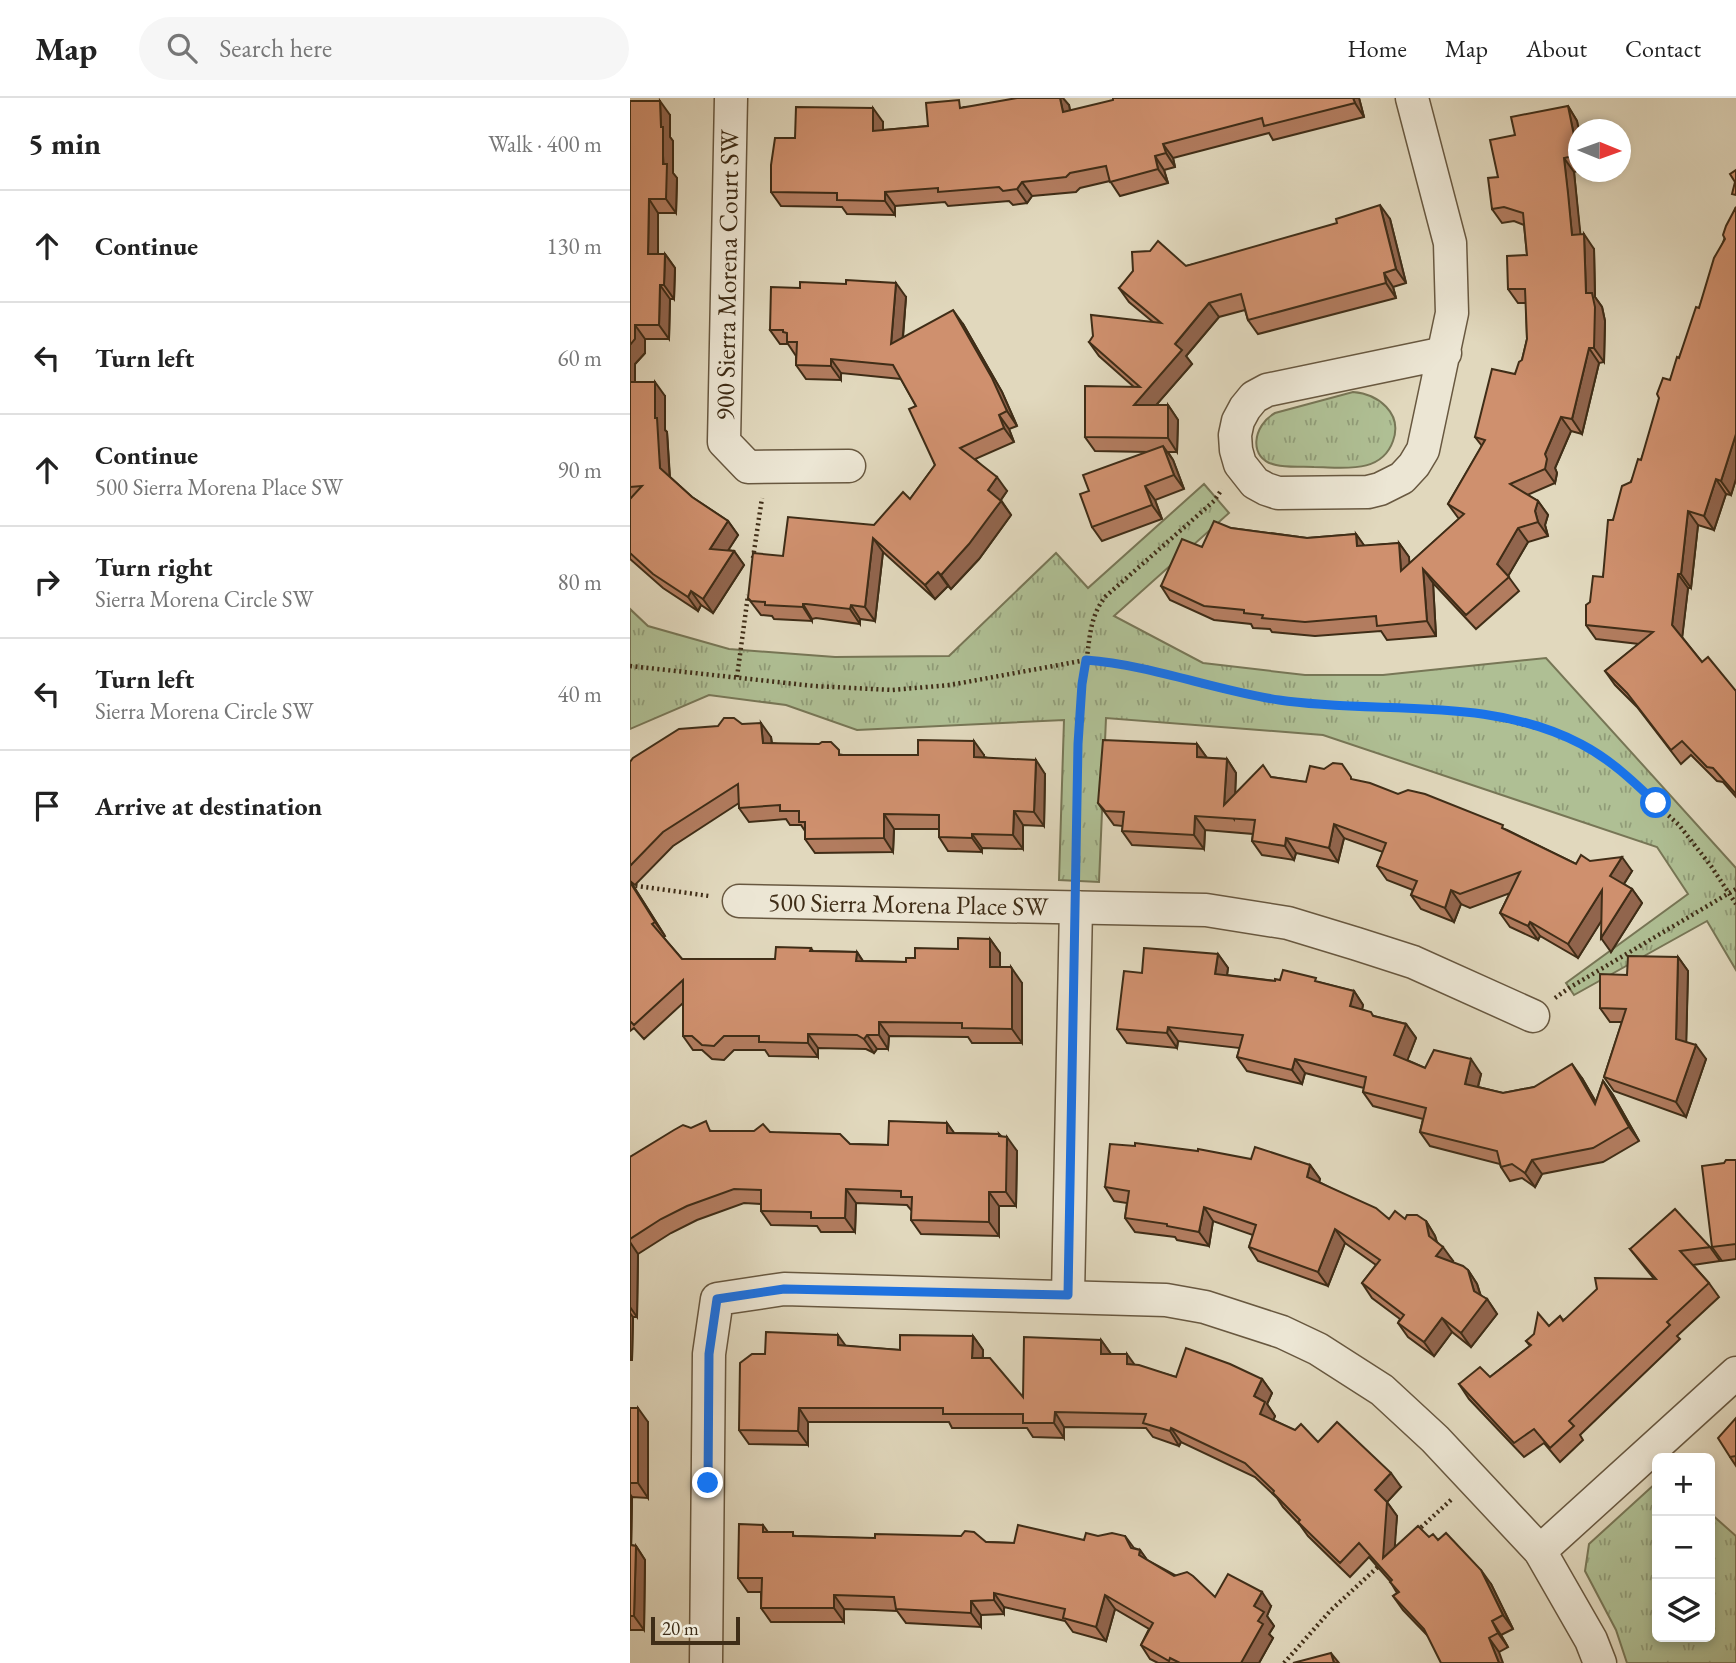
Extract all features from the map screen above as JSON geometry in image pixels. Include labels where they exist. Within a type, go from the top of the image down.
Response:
[{"type":"street","name":"900 Sierra Morena Court SW","points":[[730,98],[724,442],[748,467],[849,466]]},
{"type":"street","points":[[1412,98],[1450,243],[1452,313],[1445,353],[1423,450],[1414,465],[1391,485],[1368,492],[1278,493],[1255,483],[1240,464],[1235,435],[1238,421],[1254,397],[1267,390],[1445,353]]},
{"type":"street","name":"500 Sierra Morena Place SW","points":[[739,901],[1206,910],[1288,923],[1413,962],[1533,1016]]},
{"type":"street","name":"500 Sierra Morena Place SW","points":[[1068,1295],[1076,907]]},
{"type":"street","points":[[706,1663],[709,1354],[717,1299],[784,1289],[1068,1295],[1166,1300],[1205,1307],[1282,1332],[1318,1349],[1382,1390],[1426,1430],[1541,1551],[1591,1640],[1600,1663]]},
{"type":"street","points":[[1541,1551],[1736,1373]]},
{"type":"path","points":[[1076,907],[1078,744],[1082,684],[1092,621],[1099,605],[1214,501],[1240,464]]},
{"type":"path","points":[[752,569],[767,467]]},
{"type":"path","points":[[737,677],[750,582]]},
{"type":"path","points":[[630,666],[846,689],[892,690],[950,685],[1086,660],[1138,667],[1223,690],[1288,701],[1346,707],[1457,710],[1558,733],[1606,759],[1671,817],[1712,866],[1736,904]]},
{"type":"path","points":[[630,885],[739,901]]},
{"type":"path","points":[[1533,1016],[1569,988],[1736,889]]},
{"type":"path","points":[[1409,1538],[1472,1478]]},
{"type":"path","points":[[1284,1663],[1331,1610],[1390,1556]]},
{"type":"green space","points":[[1353,392],[1379,401],[1391,414],[1395,431],[1393,441],[1380,459],[1360,467],[1290,467],[1267,462],[1261,456],[1257,449],[1258,433],[1262,425],[1275,413]]},
{"type":"green space","points":[[1204,484],[1229,513],[1114,616],[1203,663],[1305,675],[1383,675],[1546,658],[1736,868],[1736,970],[1707,921],[1574,995],[1566,983],[1688,894],[1657,847],[1323,735],[1106,718],[1099,882],[1059,880],[1064,720],[857,730],[786,705],[709,695],[630,729],[630,609],[648,626],[729,649],[835,657],[949,656],[1056,553],[1088,588]]},
{"type":"green space","points":[[1652,1487],[1652,1642],[1715,1642],[1715,1517],[1736,1536],[1736,1663],[1627,1663],[1616,1630],[1585,1571],[1589,1544]]},
{"type":"building","points":[[1017,98],[1060,98],[1063,112],[1113,98],[1353,98],[1355,103],[1264,126],[1262,118],[1163,144],[1166,153],[1155,156],[1158,169],[1110,182],[1106,166],[1070,173],[1066,177],[1022,182],[1017,189],[1003,191],[999,187],[938,192],[938,188],[885,192],[885,201],[837,200],[837,193],[771,192],[775,138],[795,138],[796,107],[873,108],[873,131],[928,126],[926,103],[959,100],[960,108]]},
{"type":"building","points":[[630,101],[660,101],[663,164],[667,164],[666,199],[649,199],[648,254],[665,254],[664,285],[660,285],[659,325],[635,325],[635,339],[630,345]]},
{"type":"building","points":[[1568,106],[1571,119],[1568,119],[1568,157],[1564,158],[1572,235],[1584,234],[1586,293],[1592,293],[1595,307],[1594,348],[1589,348],[1572,419],[1561,417],[1545,454],[1545,469],[1510,484],[1538,501],[1535,511],[1538,522],[1518,528],[1497,564],[1509,577],[1466,615],[1423,569],[1427,621],[1377,626],[1376,616],[1305,622],[1262,618],[1263,615],[1244,613],[1244,610],[1204,606],[1161,586],[1182,539],[1202,547],[1214,521],[1231,528],[1307,538],[1356,534],[1357,546],[1399,543],[1401,571],[1464,514],[1448,504],[1485,440],[1475,437],[1492,369],[1515,374],[1527,339],[1525,289],[1508,289],[1507,256],[1527,255],[1523,213],[1504,207],[1492,209],[1488,178],[1498,177],[1490,140],[1515,135],[1511,117]]},
{"type":"building","points":[[1736,170],[1736,195],[1732,194],[1735,182],[1730,174]]},
{"type":"building","points":[[1380,205],[1396,269],[1384,273],[1386,283],[1248,320],[1241,294],[1209,303],[1175,344],[1182,350],[1134,405],[1168,405],[1168,438],[1085,437],[1085,386],[1140,387],[1089,342],[1093,336],[1091,315],[1161,323],[1119,288],[1133,271],[1132,252],[1150,251],[1158,241],[1186,266],[1337,223],[1336,219]]},
{"type":"building","points":[[1736,207],[1736,434],[1721,481],[1716,479],[1704,516],[1688,511],[1672,625],[1702,662],[1708,657],[1736,691],[1736,794],[1713,768],[1707,767],[1682,741],[1671,750],[1627,693],[1605,671],[1653,632],[1586,625],[1586,605],[1590,602],[1593,576],[1603,577],[1608,520],[1613,520],[1622,486],[1631,482],[1638,459],[1641,460],[1663,378],[1670,380],[1696,307],[1699,308],[1714,258],[1725,239],[1723,235],[1726,226]]},
{"type":"building","points":[[846,280],[896,283],[891,344],[953,310],[992,378],[1007,411],[999,415],[1004,428],[960,448],[997,477],[988,490],[1001,501],[969,544],[941,575],[938,572],[925,585],[873,538],[865,607],[851,605],[850,609],[806,604],[803,604],[803,607],[765,605],[765,602],[751,601],[748,598],[753,553],[783,556],[788,517],[874,525],[903,492],[910,499],[935,465],[909,409],[916,406],[893,365],[831,359],[831,366],[796,365],[797,342],[787,342],[787,333],[783,330],[770,330],[771,287],[800,288],[800,282],[846,284]]},
{"type":"building","points":[[630,382],[655,382],[660,468],[692,497],[728,521],[710,549],[734,551],[703,599],[691,591],[688,597],[653,574],[630,553],[630,499],[642,486],[630,487]]},
{"type":"building","points":[[1163,446],[1174,475],[1145,486],[1152,505],[1092,527],[1080,494],[1089,491],[1083,475]]},
{"type":"building","points":[[724,718],[734,718],[742,724],[761,723],[763,743],[831,742],[839,750],[839,755],[918,755],[918,740],[974,741],[974,757],[1036,760],[1034,812],[1014,811],[1013,835],[972,834],[972,838],[939,837],[939,815],[884,814],[884,838],[805,839],[805,822],[799,822],[799,811],[780,811],[780,805],[739,808],[738,784],[663,832],[630,866],[630,762],[679,729],[718,726]]},
{"type":"building","points":[[1103,740],[1197,744],[1197,757],[1227,759],[1224,805],[1263,765],[1271,777],[1306,782],[1310,766],[1324,769],[1333,763],[1342,764],[1351,779],[1398,794],[1408,790],[1425,794],[1503,825],[1502,828],[1576,864],[1581,855],[1590,861],[1622,857],[1610,876],[1632,889],[1601,938],[1602,890],[1568,944],[1530,922],[1528,926],[1500,913],[1520,872],[1460,894],[1451,890],[1445,908],[1411,895],[1417,881],[1377,866],[1386,843],[1334,824],[1329,848],[1286,838],[1285,846],[1252,841],[1255,820],[1195,816],[1194,835],[1122,831],[1124,812],[1105,811],[1098,803]]},
{"type":"building","points":[[630,882],[655,922],[652,924],[682,959],[775,959],[776,947],[857,952],[856,961],[906,962],[906,958],[915,958],[915,948],[958,949],[958,938],[990,939],[990,967],[1012,969],[1012,1029],[962,1028],[962,1023],[879,1022],[879,1035],[867,1035],[864,1039],[857,1035],[808,1034],[808,1043],[759,1042],[759,1036],[724,1036],[714,1046],[702,1045],[692,1036],[683,1036],[683,980],[634,1025],[630,1021]]},
{"type":"building","points":[[1144,948],[1218,954],[1215,974],[1275,981],[1280,980],[1283,970],[1354,991],[1350,1006],[1371,1012],[1373,1016],[1406,1024],[1394,1055],[1425,1068],[1434,1050],[1471,1059],[1465,1084],[1503,1093],[1534,1087],[1572,1064],[1595,1104],[1603,1081],[1629,1127],[1593,1148],[1532,1160],[1525,1173],[1512,1164],[1501,1167],[1497,1151],[1420,1132],[1426,1108],[1363,1092],[1366,1077],[1295,1059],[1292,1070],[1237,1057],[1243,1035],[1168,1027],[1167,1033],[1117,1029],[1124,971],[1142,973]]},
{"type":"building","points":[[1628,956],[1678,957],[1676,1039],[1696,1045],[1676,1102],[1604,1077],[1626,1009],[1600,1008],[1600,974],[1627,975]]},
{"type":"building","points":[[706,1121],[710,1131],[754,1131],[763,1124],[770,1132],[840,1134],[850,1144],[888,1145],[889,1121],[947,1123],[947,1133],[999,1134],[1007,1137],[1006,1192],[989,1192],[989,1222],[911,1220],[912,1197],[901,1197],[901,1191],[846,1189],[845,1218],[811,1218],[811,1212],[761,1211],[761,1190],[734,1189],[687,1206],[630,1239],[630,1157],[683,1125],[691,1128]]},
{"type":"building","points":[[1135,1143],[1198,1149],[1251,1159],[1255,1147],[1310,1165],[1307,1177],[1376,1208],[1389,1219],[1395,1211],[1405,1219],[1407,1215],[1417,1215],[1426,1221],[1429,1236],[1443,1247],[1436,1256],[1468,1270],[1474,1291],[1487,1299],[1461,1333],[1442,1318],[1424,1342],[1398,1323],[1404,1315],[1362,1283],[1380,1260],[1335,1229],[1318,1272],[1249,1247],[1256,1225],[1204,1207],[1199,1232],[1125,1218],[1129,1191],[1105,1187],[1110,1144],[1135,1146]]},
{"type":"building","points":[[1726,1160],[1736,1160],[1736,1244],[1712,1247],[1702,1166],[1724,1163]]},
{"type":"building","points":[[1675,1209],[1710,1247],[1680,1251],[1709,1283],[1667,1322],[1670,1325],[1569,1421],[1574,1426],[1550,1448],[1534,1429],[1514,1443],[1459,1384],[1480,1367],[1490,1377],[1531,1345],[1526,1341],[1534,1334],[1538,1313],[1549,1326],[1560,1316],[1563,1321],[1597,1289],[1595,1278],[1656,1279],[1630,1249]]},
{"type":"building","points":[[766,1332],[838,1335],[838,1345],[900,1350],[900,1335],[973,1336],[972,1358],[990,1358],[1023,1397],[1024,1337],[1101,1340],[1101,1354],[1127,1354],[1127,1364],[1139,1365],[1176,1377],[1186,1348],[1230,1364],[1262,1379],[1254,1396],[1265,1402],[1260,1414],[1295,1430],[1301,1424],[1318,1442],[1337,1422],[1391,1473],[1375,1490],[1387,1502],[1383,1558],[1418,1526],[1429,1537],[1433,1534],[1438,1540],[1446,1533],[1481,1570],[1503,1615],[1492,1621],[1498,1633],[1489,1638],[1499,1663],[1441,1663],[1424,1629],[1393,1596],[1399,1592],[1390,1582],[1392,1580],[1359,1543],[1340,1563],[1298,1522],[1300,1520],[1274,1491],[1245,1463],[1171,1428],[1170,1431],[1143,1423],[1146,1414],[1055,1412],[1054,1423],[1023,1423],[1023,1414],[943,1414],[943,1408],[799,1408],[798,1431],[739,1430],[740,1363],[752,1354],[765,1354]]},
{"type":"building","points":[[630,1408],[638,1408],[638,1483],[630,1483]]},
{"type":"building","points":[[1736,1418],[1736,1456],[1730,1457],[1718,1438]]},
{"type":"building","points":[[739,1524],[763,1525],[763,1532],[793,1532],[793,1536],[961,1536],[965,1531],[974,1532],[986,1542],[1014,1543],[1018,1525],[1084,1540],[1086,1533],[1098,1536],[1112,1533],[1125,1536],[1131,1548],[1140,1550],[1139,1555],[1174,1576],[1187,1572],[1215,1597],[1228,1574],[1262,1592],[1254,1606],[1264,1612],[1258,1621],[1263,1624],[1241,1663],[1180,1663],[1170,1658],[1169,1661],[1141,1645],[1153,1623],[1105,1595],[1096,1627],[1063,1618],[1065,1609],[994,1593],[994,1600],[971,1601],[971,1613],[896,1609],[894,1597],[834,1595],[834,1608],[761,1608],[762,1578],[738,1578]]},
{"type":"building","points":[[630,1545],[636,1546],[634,1616],[630,1616]]},
{"type":"building","points":[[1331,1653],[1334,1663],[1293,1663]]},
{"type":"route","points":[[708,1483],[709,1354],[717,1299],[784,1289],[1068,1295],[1078,744],[1086,660],[1138,667],[1223,690],[1288,701],[1346,707],[1457,710],[1519,722],[1558,733],[1581,744],[1606,759],[1656,803]]}]
